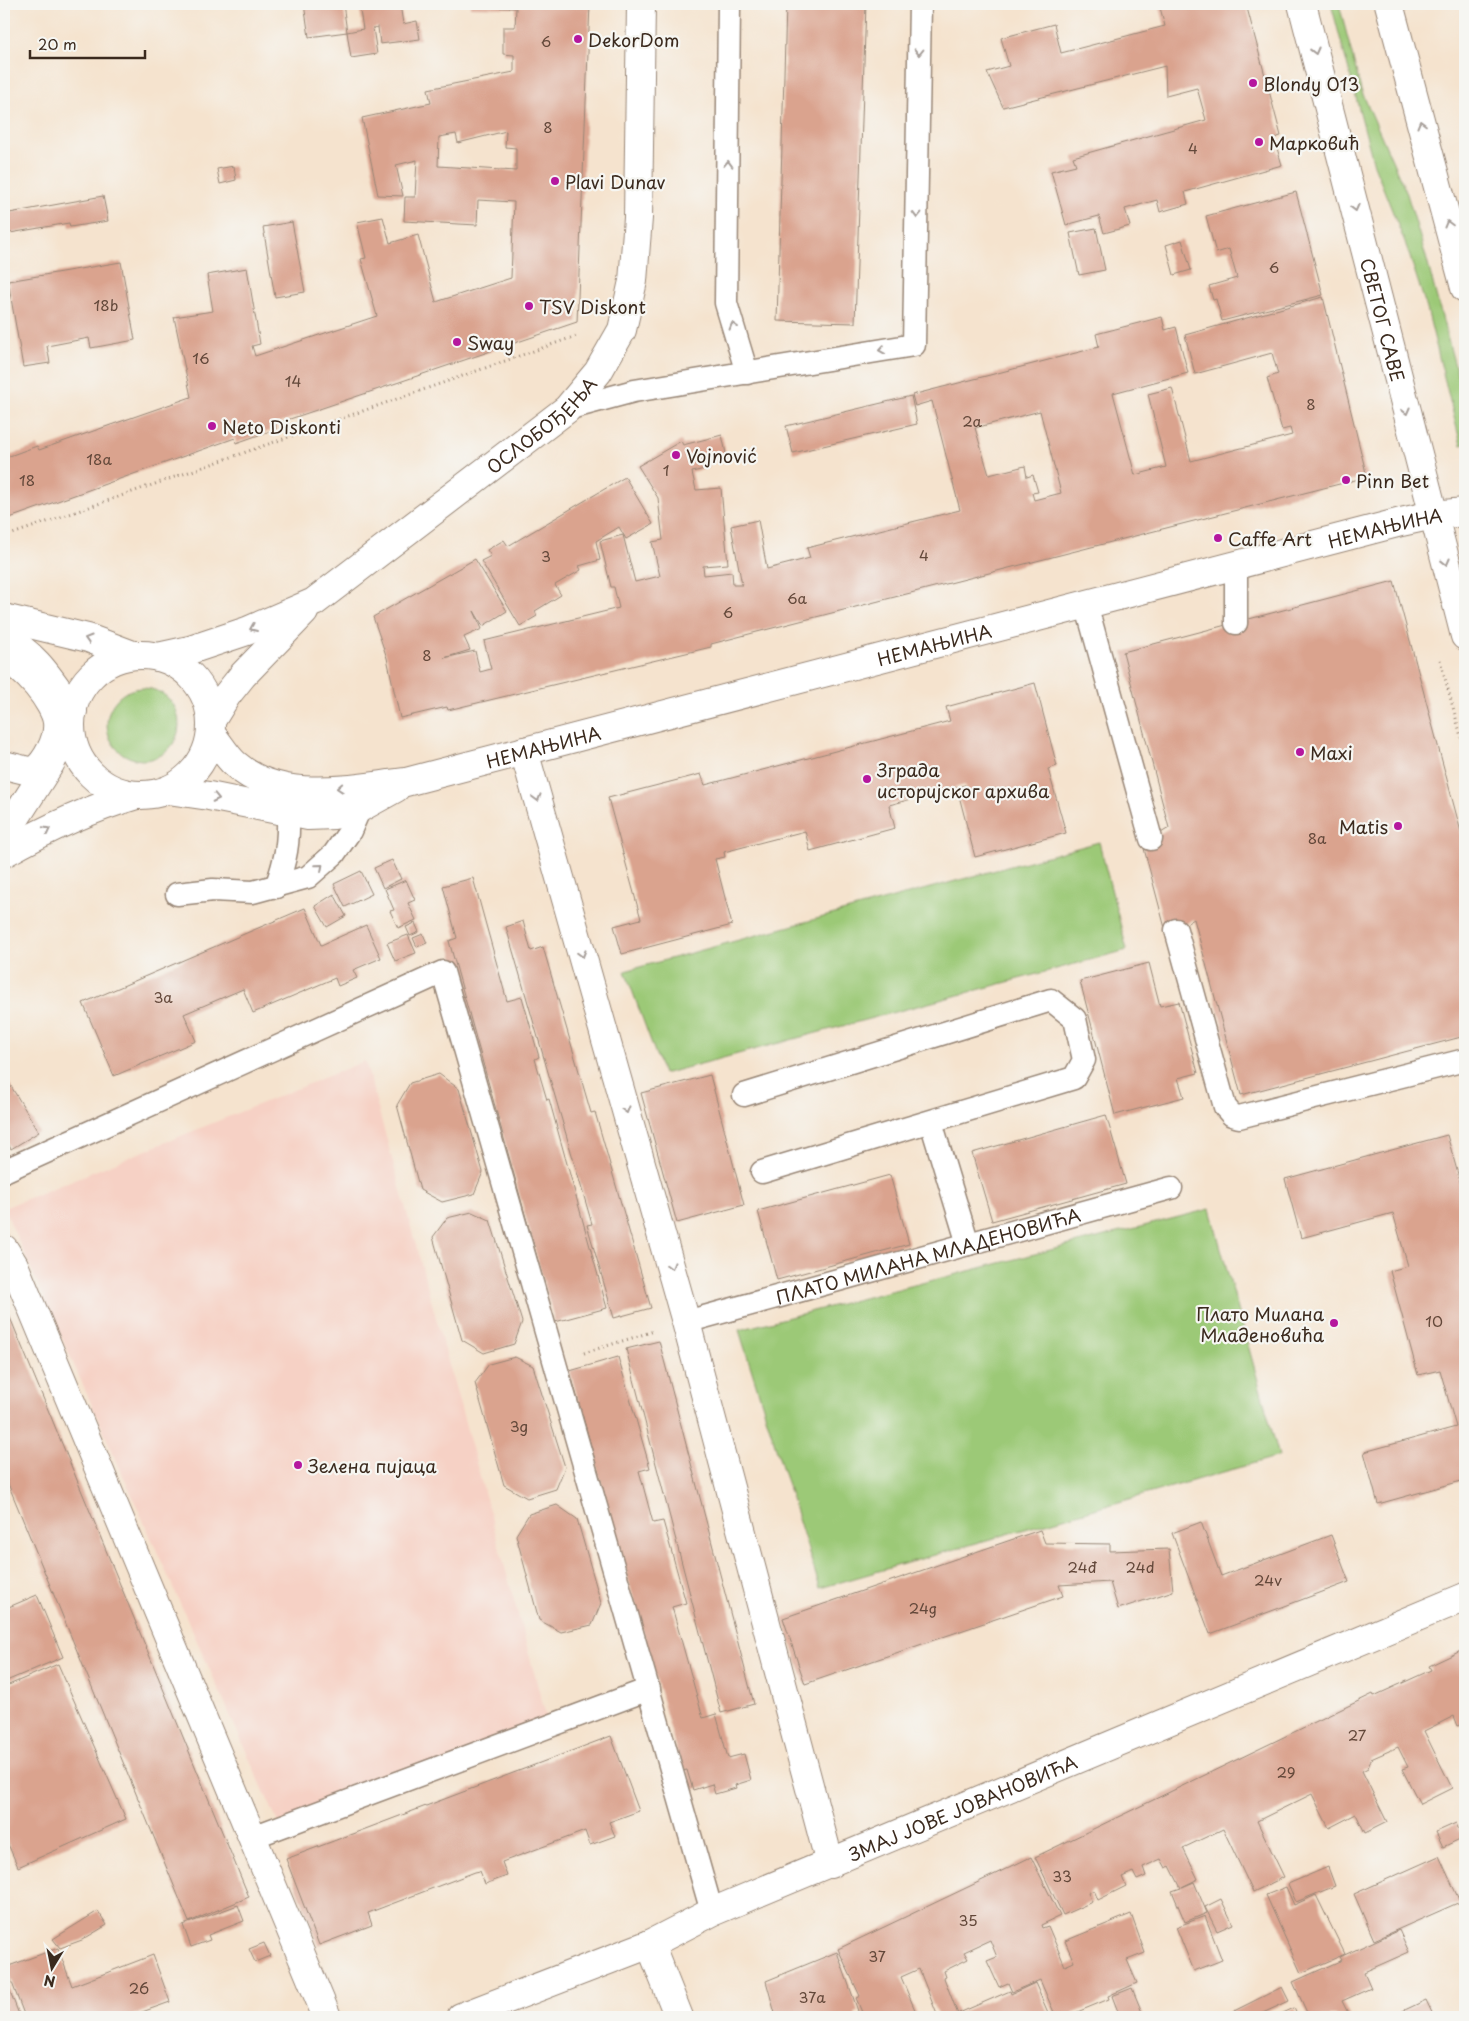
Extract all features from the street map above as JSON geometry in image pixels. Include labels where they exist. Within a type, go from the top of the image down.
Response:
[{"type":"street","name":"ОСЛОБОЂЕЊА","points":[[146,656],[190,650],[247,631],[314,602],[567,409],[598,372],[622,330],[633,281],[638,218],[641,4]]},
{"type":"street","name":"СВЕТОГ САВЕ","points":[[1302,4],[1465,636]]},
{"type":"street","points":[[1389,4],[1465,288]]},
{"type":"street","name":"НЕМАЊИНА","points":[[406,782],[1392,524],[1433,515],[1465,512]]},
{"type":"street","points":[[4,853],[58,824],[98,806],[136,795],[153,794],[168,790],[177,785],[193,772],[205,754],[211,727],[227,695],[243,674],[314,602]]},
{"type":"street","points":[[4,618],[88,638],[146,656],[170,661],[191,676],[205,696],[211,727],[234,764],[258,780],[283,788],[311,790],[406,782]]},
{"type":"street","points":[[4,638],[20,646],[37,662],[72,716],[75,748],[88,772],[110,788],[136,795]]},
{"type":"street","points":[[4,836],[46,772],[72,716],[76,698],[90,677],[121,658],[146,656]]},
{"type":"street","points":[[4,659],[17,665],[29,675],[57,719],[57,732],[40,768],[33,772],[4,765]]},
{"type":"street","points":[[524,751],[686,1322],[830,1864]]},
{"type":"street","points":[[168,790],[209,796],[308,816],[334,815],[360,808],[406,782]]},
{"type":"street","points":[[4,1249],[14,1265],[327,2017]]},
{"type":"street","name":"ЗМАЈ ЈОВЕ ЈОВАНОВИЋА","points":[[461,2017],[650,1944],[712,1912],[1465,1597]]},
{"type":"street","points":[[650,1944],[680,2017]]},
{"type":"lane","points":[[729,4],[726,303],[747,373]]},
{"type":"lane","points":[[567,409],[634,392],[914,345],[920,4]]},
{"type":"lane","points":[[1236,565],[1236,623]]},
{"type":"lane","points":[[1086,604],[1151,839]]},
{"type":"lane","points":[[177,894],[213,890],[253,892],[308,877],[334,854],[350,830],[360,808]]},
{"type":"lane","points":[[276,887],[286,861],[289,835],[288,813]]},
{"type":"lane","points":[[1176,930],[1225,1107],[1232,1116],[1239,1117],[1465,1060]]},
{"type":"lane","points":[[4,1171],[443,972],[712,1912]]},
{"type":"lane","points":[[744,1095],[1051,1000],[1076,1019],[1084,1060],[1074,1078],[762,1172]]},
{"type":"lane","points":[[931,1122],[968,1244]]},
{"type":"lane","name":"ПЛАТО МИЛАНА МЛАДЕНОВИЋА","points":[[686,1322],[1171,1188]]},
{"type":"lane","points":[[253,1836],[649,1690]]},
{"type":"path","points":[[4,537],[588,332]]},
{"type":"path","points":[[554,1362],[686,1322]]},
{"type":"shaded area","name":"Зелена пијаца","points":[[365,1061],[548,1723],[279,1825],[4,1208]]},
{"type":"green space","points":[[1331,4],[1339,4],[1361,90],[1407,194],[1426,257],[1465,404],[1465,444],[1461,445],[1427,309],[1407,248],[1374,165]]},
{"type":"green space","points":[[150,688],[169,698],[177,710],[179,724],[177,738],[169,750],[157,758],[136,760],[117,750],[109,738],[107,717],[117,698],[129,690]]},
{"type":"green space","points":[[1099,842],[1127,950],[663,1074],[625,971]]},
{"type":"green space","points":[[1210,1209],[1279,1456],[820,1588],[739,1330]]},
{"type":"building","points":[[304,4],[343,4],[347,32],[309,37]]},
{"type":"building","points":[[359,4],[400,4],[403,24],[417,21],[420,39],[380,44],[378,27],[373,28],[377,54],[351,58],[347,32],[363,29]]},
{"type":"building","points":[[470,4],[590,4],[577,322],[275,424],[276,429],[236,443],[235,438],[4,520],[4,458],[37,446],[39,450],[191,397],[174,317],[213,311],[207,275],[247,268],[260,344],[252,346],[255,356],[377,316],[361,259],[366,258],[357,222],[383,217],[390,243],[418,235],[436,302],[511,278],[514,202],[478,200],[477,225],[404,221],[405,197],[415,197],[417,160],[396,165],[403,196],[378,195],[362,118],[431,103],[428,89],[514,72],[514,55],[503,54],[503,27],[515,27],[516,8],[470,7]],"holes":[[[506,131],[505,147],[516,148],[516,171],[438,166],[439,137],[456,134],[458,143]]]},
{"type":"building","points":[[786,4],[866,4],[855,323],[777,321]]},
{"type":"building","points":[[1159,4],[1246,4],[1281,136],[1274,138],[1282,165],[1185,192],[1188,204],[1160,212],[1157,200],[1125,209],[1130,226],[1104,233],[1099,216],[1066,225],[1051,171],[1076,165],[1073,157],[1206,120],[1197,88],[1166,96],[1165,66],[1003,107],[987,72],[1009,66],[1001,38],[1054,24],[1061,53],[1165,26]]},
{"type":"building","points":[[234,166],[236,180],[220,184],[217,169]]},
{"type":"building","points":[[1296,192],[1323,295],[1222,321],[1216,299],[1213,300],[1209,286],[1237,278],[1229,249],[1216,253],[1206,216]]},
{"type":"building","points":[[103,196],[108,221],[70,227],[69,223],[4,234],[4,214]]},
{"type":"building","points":[[292,222],[305,292],[275,297],[263,227]]},
{"type":"building","points":[[1096,228],[1105,270],[1079,275],[1070,233]]},
{"type":"building","points":[[1182,240],[1191,270],[1174,275],[1166,245]]},
{"type":"building","points":[[121,262],[135,340],[91,348],[89,338],[47,346],[50,363],[23,367],[8,281]]},
{"type":"building","points":[[1323,297],[1367,477],[753,633],[711,644],[711,647],[448,710],[447,707],[400,718],[387,658],[373,617],[475,559],[507,611],[483,626],[474,611],[482,629],[464,637],[470,650],[444,658],[475,651],[480,672],[491,669],[484,641],[619,608],[614,587],[611,587],[600,541],[623,535],[635,582],[660,576],[652,542],[663,540],[658,498],[638,466],[681,441],[683,445],[722,435],[727,458],[709,462],[709,468],[692,472],[696,490],[721,488],[728,564],[703,566],[704,575],[732,572],[733,585],[742,585],[731,526],[758,520],[767,569],[810,558],[807,548],[960,510],[932,401],[915,406],[912,395],[1099,347],[1096,334],[1162,317],[1165,330],[1176,327],[1188,373],[1113,393],[1135,475],[1166,467],[1148,394],[1172,388],[1191,461],[1292,435],[1290,428],[1282,430],[1267,378],[1278,374],[1272,353],[1195,374],[1185,335]],"holes":[[[1040,411],[1061,493],[1034,500],[1032,493],[1038,492],[1033,475],[1027,477],[1025,466],[989,475],[975,428]]]},
{"type":"building","points":[[911,396],[917,424],[793,453],[786,426]]},
{"type":"building","points":[[625,477],[653,524],[626,539],[619,527],[596,541],[600,560],[579,566],[581,570],[555,585],[561,595],[535,611],[537,616],[520,626],[481,561],[491,556],[487,550],[504,540],[508,546]]},
{"type":"building","points":[[1394,581],[1465,847],[1465,1036],[1241,1095],[1194,919],[1176,930],[1166,932],[1142,841],[1151,839],[1169,828],[1123,652]]},
{"type":"building","name":"Зграда историјског архива","points":[[1035,683],[1057,766],[1048,769],[1066,833],[975,857],[958,792],[966,790],[965,785],[889,805],[895,828],[810,851],[805,831],[724,852],[725,857],[715,859],[732,925],[622,954],[614,926],[641,919],[608,798],[701,774],[705,785],[950,721],[946,707]]},
{"type":"building","points":[[392,860],[401,879],[383,888],[374,868]]},
{"type":"building","points":[[361,871],[372,894],[345,907],[334,884]]},
{"type":"building","points":[[473,878],[507,1001],[522,997],[539,1057],[535,1059],[547,1100],[549,1099],[607,1308],[555,1322],[449,941],[457,938],[443,886]]},
{"type":"building","points":[[406,880],[415,900],[408,903],[416,920],[398,928],[390,911],[394,910],[385,889]]},
{"type":"building","points":[[334,894],[346,916],[327,927],[315,906]]},
{"type":"building","points":[[305,908],[321,945],[366,925],[381,958],[353,970],[357,978],[338,986],[335,978],[253,1013],[243,989],[184,1014],[196,1041],[114,1076],[83,1003]]},
{"type":"building","points":[[523,921],[531,951],[543,947],[591,1113],[595,1112],[651,1308],[614,1318],[587,1225],[592,1224],[506,927]]},
{"type":"building","points":[[415,923],[419,932],[410,936],[406,927]]},
{"type":"building","points":[[423,934],[427,943],[417,947],[413,938]]},
{"type":"building","points":[[408,935],[416,953],[395,961],[387,943]]},
{"type":"building","points":[[1149,963],[1160,1006],[1179,1002],[1198,1073],[1178,1078],[1184,1097],[1115,1115],[1080,981]]},
{"type":"building","points":[[439,1074],[459,1089],[483,1172],[474,1194],[442,1202],[420,1190],[397,1105],[410,1083]]},
{"type":"building","points":[[4,1075],[39,1132],[11,1149],[4,1137]]},
{"type":"building","points":[[710,1075],[744,1205],[677,1223],[641,1093]]},
{"type":"building","points":[[1106,1115],[1126,1184],[992,1221],[972,1153]]},
{"type":"building","points":[[1447,1135],[1465,1199],[1465,1480],[1378,1504],[1364,1452],[1456,1427],[1440,1370],[1418,1375],[1390,1271],[1408,1266],[1393,1213],[1301,1238],[1285,1179]]},
{"type":"building","points":[[890,1175],[909,1244],[777,1280],[758,1211]]},
{"type":"building","points":[[472,1212],[490,1220],[522,1322],[514,1344],[484,1353],[462,1340],[433,1237],[447,1218]]},
{"type":"building","points":[[4,1303],[249,1897],[189,1922],[4,1474]]},
{"type":"building","points":[[659,1341],[754,1704],[721,1713],[626,1349]]},
{"type":"building","points":[[515,1357],[533,1366],[565,1467],[556,1489],[527,1498],[504,1485],[475,1383],[489,1364]]},
{"type":"building","points":[[618,1357],[650,1468],[639,1471],[653,1523],[663,1521],[686,1603],[672,1607],[703,1718],[716,1714],[728,1758],[744,1754],[751,1780],[735,1785],[736,1788],[715,1794],[712,1784],[693,1790],[687,1770],[682,1771],[570,1371]]},
{"type":"building","points":[[557,1505],[577,1519],[601,1603],[592,1625],[561,1632],[539,1620],[516,1535],[529,1514]]},
{"type":"building","points":[[1201,1522],[1221,1576],[1331,1535],[1349,1582],[1210,1634],[1172,1533]]},
{"type":"building","points":[[1040,1530],[1045,1543],[1110,1544],[1110,1551],[1169,1549],[1173,1591],[1118,1609],[1110,1582],[1059,1585],[1063,1596],[805,1684],[783,1618]]},
{"type":"building","points":[[37,1595],[63,1657],[4,1682],[4,1609]]},
{"type":"building","points":[[1465,1649],[1465,1723],[1458,1726],[1454,1716],[1424,1731],[1452,1788],[1420,1804],[1402,1769],[1408,1767],[1398,1747],[1371,1759],[1368,1768],[1362,1771],[1387,1822],[1365,1833],[1356,1814],[1329,1828],[1312,1794],[1257,1821],[1284,1877],[1253,1892],[1223,1829],[1183,1848],[1198,1879],[1182,1887],[1194,1882],[1207,1913],[1185,1922],[1172,1891],[1181,1888],[1170,1866],[1166,1868],[1161,1859],[1143,1867],[1146,1876],[1137,1880],[1133,1872],[1122,1877],[1126,1886],[1098,1900],[1094,1890],[1088,1893],[1092,1902],[1063,1915],[1035,1857],[1373,1694],[1374,1696],[1431,1670],[1429,1666]]},
{"type":"building","points":[[58,1664],[126,1819],[18,1867],[4,1835],[4,1687]]},
{"type":"building","points":[[611,1736],[639,1811],[609,1822],[615,1836],[590,1845],[585,1831],[502,1862],[507,1876],[485,1884],[480,1871],[475,1872],[368,1913],[372,1925],[319,1945],[286,1859]]},
{"type":"building","points":[[1456,1823],[1462,1838],[1443,1847],[1436,1832]]},
{"type":"building","points":[[1439,1856],[1460,1902],[1374,1940],[1354,1894]]},
{"type":"building","points":[[1031,1857],[1060,1916],[1041,1925],[1042,1928],[1048,1926],[1065,1966],[1074,1962],[1065,1941],[1131,1914],[1145,1953],[1127,1960],[1137,1983],[1108,1996],[1109,1999],[1065,2017],[1056,2017],[1040,1980],[1012,1992],[1008,1983],[999,1987],[987,1961],[997,1957],[990,1940],[964,1952],[968,1959],[944,1971],[946,1977],[944,1978],[959,2017],[938,2017],[919,1969],[901,1977],[918,2017],[864,2017],[856,1998],[860,1996],[838,1949]]},
{"type":"building","points":[[1328,1867],[1335,1886],[1296,1902],[1288,1884]]},
{"type":"building","points":[[1286,1887],[1294,1905],[1316,1895],[1345,1954],[1301,1973],[1266,1895]]},
{"type":"building","points":[[1221,1899],[1233,1924],[1217,1931],[1205,1907]]},
{"type":"building","points":[[238,1905],[244,1921],[208,1935],[210,1940],[191,1947],[183,1925]]},
{"type":"building","points":[[98,1911],[107,1925],[82,1940],[60,1948],[53,1939]]},
{"type":"building","points":[[1205,1916],[1222,1960],[1194,1971],[1176,1927]]},
{"type":"building","points":[[1399,1930],[1409,1952],[1364,1972],[1371,1988],[1342,2001],[1350,2017],[1309,2017],[1293,1982],[1342,1960],[1340,1957]]},
{"type":"building","points":[[264,1943],[270,1956],[255,1962],[249,1949]]},
{"type":"building","points":[[58,1948],[72,1986],[153,1955],[170,2002],[128,2017],[25,2017],[6,1967]]},
{"type":"building","points":[[837,1952],[858,2011],[855,2013],[856,2017],[776,2017],[766,1981]]},
{"type":"building","points":[[1035,1983],[1050,2017],[961,2017],[959,2013],[1010,1991],[1011,1994]]},
{"type":"building","points":[[8,1986],[20,2017],[4,2017],[4,1988]]},
{"type":"building","points":[[1282,1987],[1289,2001],[1254,2017],[1232,2017],[1230,2013]]},
{"type":"building","points":[[1132,1988],[1144,2017],[1120,2017],[1112,1996]]},
{"type":"building","points":[[1426,2000],[1434,2017],[1390,2017]]},
{"type":"building","points":[[1294,2008],[1298,2017],[1274,2017]]},
{"type":"place","name":"DekorDom","points":[[578,39]]},
{"type":"place","name":"Blondy 013","points":[[1253,83]]},
{"type":"place","name":"Марковић","points":[[1259,142]]},
{"type":"place","name":"Plavi Dunav","points":[[555,181]]},
{"type":"place","name":"TSV Diskont","points":[[529,306]]},
{"type":"place","name":"Sway","points":[[457,342]]},
{"type":"place","name":"Neto Diskonti","points":[[212,426]]},
{"type":"place","name":"Vojnović","points":[[676,455]]},
{"type":"place","name":"Pinn Bet","points":[[1346,480]]},
{"type":"place","name":"Caffe Art","points":[[1218,538]]},
{"type":"place","name":"Maxi","points":[[1300,752]]},
{"type":"place","name":"Зграда историјског архива","points":[[867,779]]},
{"type":"place","name":"Matis","points":[[1398,826]]},
{"type":"place","name":"Плато Милана Младеновића","points":[[1334,1323]]},
{"type":"place","name":"Зелена пијаца","points":[[298,1465]]}]
